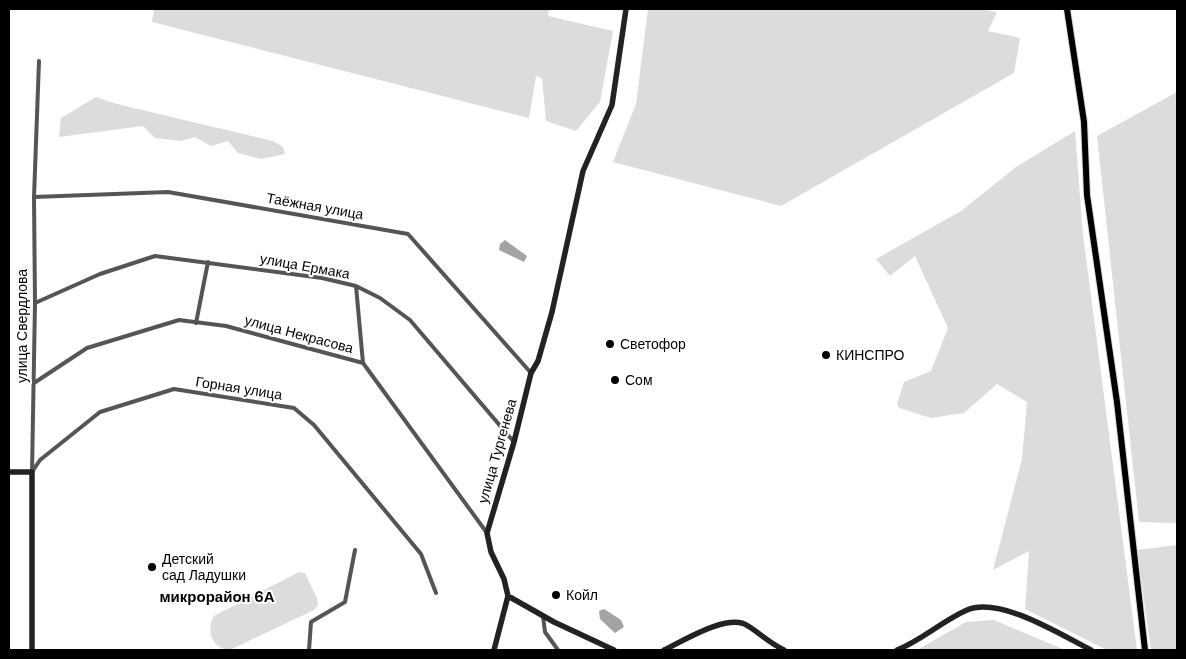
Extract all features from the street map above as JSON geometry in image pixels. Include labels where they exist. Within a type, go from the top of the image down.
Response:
[{"type":"main road","points":[[1067,9],[1084,122],[1087,195],[1117,402],[1145,650]]},
{"type":"street","name":"улица Тургенева","points":[[487,533],[514,442],[531,373],[538,362],[552,312],[583,171],[612,105],[626,9]]},
{"type":"street","name":"улица Свердлова","points":[[32,650],[34,197],[39,61]]},
{"type":"street","name":"Таёжная улица","points":[[34,197],[168,192],[408,234],[531,373]]},
{"type":"street","name":"улица Ермака","points":[[35,303],[100,274],[156,256],[322,278],[356,286],[380,298],[410,320],[514,442]]},
{"type":"street","points":[[196,322],[208,262]]},
{"type":"street","points":[[356,286],[363,363]]},
{"type":"street","name":"улица Некрасова","points":[[34,383],[87,348],[179,320],[226,326],[363,363],[487,533]]},
{"type":"street","name":"Горная улица","points":[[32,472],[40,460],[100,412],[174,389],[294,408],[314,425],[421,554],[436,592]]},
{"type":"street","points":[[9,472],[32,472]]},
{"type":"street","points":[[487,533],[491,552],[504,579],[508,596],[494,650]]},
{"type":"street","points":[[309,650],[311,622],[345,602],[355,550]]},
{"type":"street","points":[[508,596],[543,616],[614,650]]},
{"type":"street","points":[[897,650],[928,634],[968,609],[979,608],[1002,609],[1091,650]]},
{"type":"street","points":[[543,616],[545,632],[558,650]]},
{"type":"street","points":[[664,650],[720,624],[734,622],[747,624],[766,641],[784,650]]},
{"type":"shaded area","points":[[154,9],[549,9],[548,16],[613,31],[600,102],[576,131],[546,121],[542,78],[536,76],[529,118],[152,22]]},
{"type":"shaded area","points":[[648,9],[980,9],[997,12],[988,31],[1020,38],[1014,73],[781,206],[613,162],[636,104]]},
{"type":"shaded area","points":[[1177,92],[1177,523],[1139,522],[1097,136]]},
{"type":"shaded area","points":[[96,97],[117,104],[273,141],[283,147],[285,154],[261,159],[238,153],[228,141],[211,146],[195,137],[181,141],[155,138],[143,126],[59,137],[61,118]]},
{"type":"shaded area","points":[[1075,131],[1083,234],[1137,650],[1105,649],[1025,609],[1029,551],[993,570],[1022,459],[1027,402],[997,384],[964,413],[931,418],[899,408],[897,404],[904,382],[931,371],[948,328],[915,256],[890,276],[876,259],[961,211],[1016,167]]},
{"type":"shaded area","points":[[505,240],[527,256],[524,262],[499,250],[500,244]]},
{"type":"shaded area","points":[[1177,545],[1177,650],[1151,650],[1137,550]]},
{"type":"shaded area","points":[[299,572],[305,573],[317,598],[318,605],[314,610],[230,650],[219,647],[215,643],[210,627],[214,616]]},
{"type":"shaded area","points":[[604,609],[621,620],[624,627],[615,633],[600,619],[599,611]]},
{"type":"shaded area","points":[[994,620],[1065,650],[917,650],[966,622]]},
{"type":"place","name":"Светофор","points":[[610,344]]},
{"type":"place","name":"КИНСПРО","points":[[826,355]]},
{"type":"place","name":"Сом","points":[[615,380]]},
{"type":"place","name":"Детский сад Ладушки","points":[[152,567]]},
{"type":"place","name":"Койл","points":[[556,595]]},
{"type":"district","name":"микрорайон 6А","points":[[217,597]]}]
